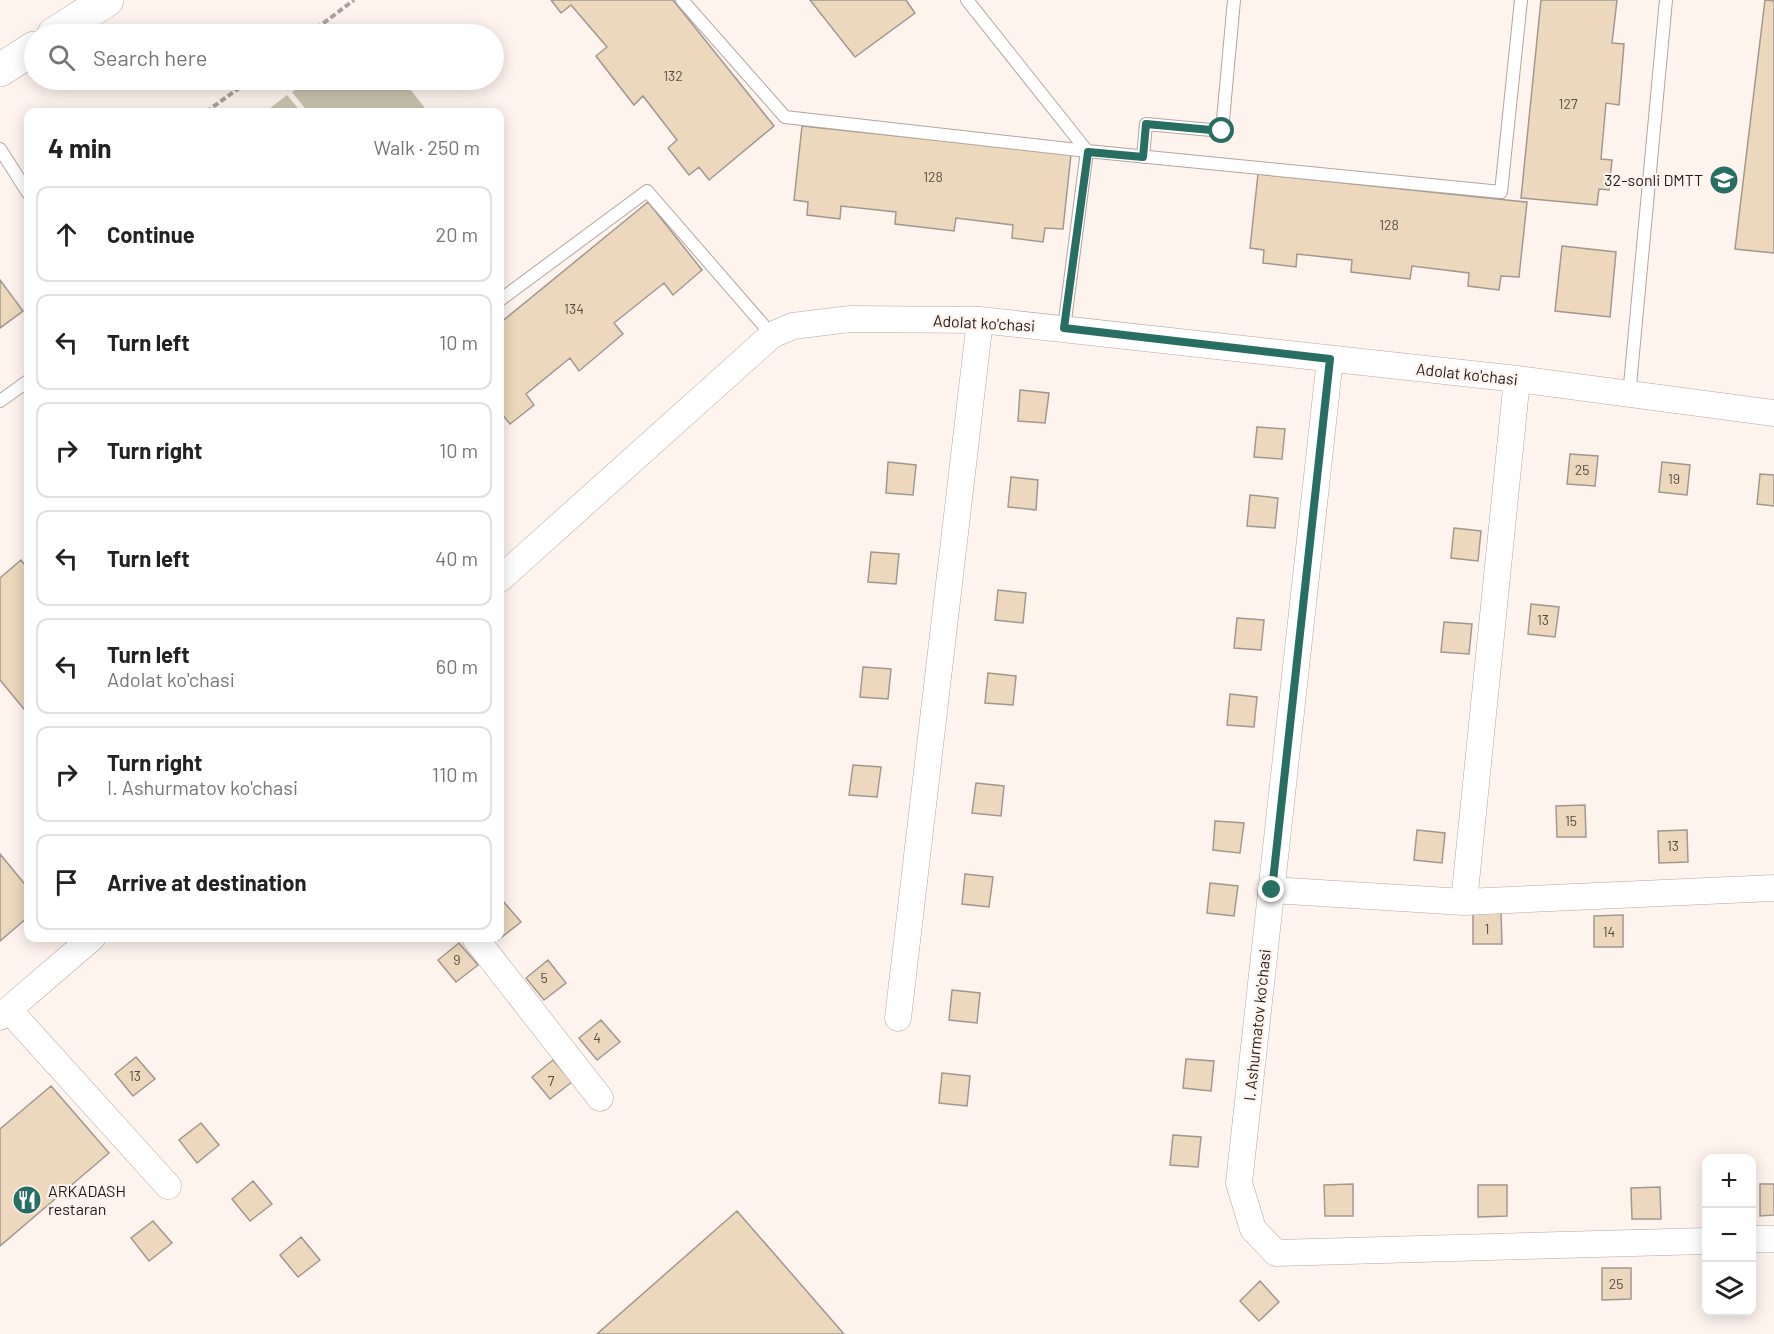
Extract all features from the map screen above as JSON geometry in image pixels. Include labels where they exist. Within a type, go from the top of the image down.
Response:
[{"type":"main road","points":[[70,24],[107,0]]},
{"type":"main road","points":[[0,70],[24,54]]},
{"type":"street","name":"Adolat ko'chasi","points":[[504,575],[772,335],[793,326],[850,319],[980,320],[1517,379],[1629,396],[1774,413]]},
{"type":"street","points":[[898,1018],[980,320]]},
{"type":"street","name":"I. Ashurmatov ko'chasi","points":[[1330,359],[1239,1183],[1252,1229],[1276,1253],[1702,1241]]},
{"type":"street","points":[[1464,902],[1517,379]]},
{"type":"street","points":[[1272,890],[1464,902],[1774,888]]},
{"type":"street","points":[[87,942],[5,1013],[168,1186]]},
{"type":"street","points":[[478,942],[600,1098]]},
{"type":"street","points":[[1756,1239],[1774,1239]]},
{"type":"lane","points":[[682,0],[785,117],[1088,152],[1501,192],[1521,0]]},
{"type":"lane","points":[[967,0],[1088,152],[1064,328]]},
{"type":"lane","points":[[1143,157],[1146,124],[1222,131],[1234,0]]},
{"type":"lane","points":[[1629,396],[1666,0]]},
{"type":"lane","points":[[0,149],[24,187]]},
{"type":"lane","points":[[504,297],[648,191],[772,335]]},
{"type":"lane","points":[[0,401],[24,384]]},
{"type":"path","points":[[322,24],[354,0]]},
{"type":"path","points":[[212,108],[236,90]]},
{"type":"shaded area","points":[[295,90],[411,90],[425,108],[305,108],[292,92]]},
{"type":"shaded area","points":[[287,95],[298,108],[270,108]]},
{"type":"building","points":[[551,0],[673,0],[774,126],[709,180],[699,167],[689,175],[668,148],[677,140],[643,96],[634,105],[596,56],[607,47],[571,5],[561,13]]},
{"type":"building","points":[[810,0],[906,0],[915,13],[855,57]]},
{"type":"building","points":[[1541,0],[1617,0],[1612,43],[1624,44],[1619,105],[1606,103],[1601,159],[1612,160],[1609,190],[1599,189],[1597,205],[1521,198]]},
{"type":"building","points":[[1765,0],[1774,1],[1774,253],[1735,249]]},
{"type":"building","points":[[802,126],[1071,154],[1063,229],[1045,228],[1043,242],[1012,238],[1013,225],[956,218],[954,231],[895,224],[896,212],[841,206],[840,219],[807,215],[808,202],[794,200]]},
{"type":"building","points":[[1258,174],[1527,202],[1519,277],[1501,276],[1499,290],[1468,286],[1469,273],[1412,266],[1410,279],[1351,272],[1352,260],[1297,254],[1296,267],[1263,263],[1264,250],[1250,248]]},
{"type":"building","points":[[648,202],[702,270],[673,295],[664,283],[614,323],[623,334],[579,371],[570,358],[526,394],[534,405],[510,424],[504,417],[504,320]]},
{"type":"building","points":[[1562,246],[1616,252],[1610,317],[1555,311]]},
{"type":"building","points":[[0,280],[23,311],[0,328]]},
{"type":"building","points":[[1020,390],[1049,393],[1045,423],[1018,421]]},
{"type":"building","points":[[1257,427],[1285,429],[1282,459],[1254,457]]},
{"type":"building","points":[[1570,454],[1598,456],[1595,486],[1567,484]]},
{"type":"building","points":[[888,462],[916,465],[913,495],[886,493]]},
{"type":"building","points":[[1662,462],[1690,465],[1687,495],[1659,492]]},
{"type":"building","points":[[1760,474],[1774,475],[1774,506],[1757,504]]},
{"type":"building","points":[[1011,477],[1038,480],[1036,510],[1008,507]]},
{"type":"building","points":[[1250,495],[1278,498],[1275,528],[1247,526]]},
{"type":"building","points":[[1454,528],[1481,531],[1478,561],[1451,558]]},
{"type":"building","points":[[871,552],[899,554],[896,584],[868,582]]},
{"type":"building","points":[[21,560],[24,564],[24,709],[0,680],[0,578]]},
{"type":"building","points":[[998,590],[1026,593],[1023,623],[995,620]]},
{"type":"building","points":[[1531,604],[1559,607],[1555,637],[1528,634]]},
{"type":"building","points":[[1237,618],[1264,620],[1261,650],[1234,648]]},
{"type":"building","points":[[1444,622],[1472,624],[1469,654],[1441,652]]},
{"type":"building","points":[[863,667],[891,669],[888,699],[860,697]]},
{"type":"building","points":[[988,673],[1016,676],[1013,705],[985,703]]},
{"type":"building","points":[[1230,694],[1257,697],[1254,727],[1227,725]]},
{"type":"building","points":[[853,765],[881,767],[877,797],[849,795]]},
{"type":"building","points":[[976,783],[1004,786],[1001,816],[972,813]]},
{"type":"building","points":[[1585,805],[1586,837],[1557,837],[1556,806]]},
{"type":"building","points":[[1215,821],[1244,823],[1240,853],[1213,850]]},
{"type":"building","points":[[1417,830],[1445,833],[1442,863],[1414,860]]},
{"type":"building","points":[[1687,830],[1688,862],[1659,863],[1658,831]]},
{"type":"building","points":[[0,854],[24,883],[24,920],[0,941]]},
{"type":"building","points":[[965,874],[993,877],[989,907],[962,904]]},
{"type":"building","points":[[1210,883],[1238,886],[1234,916],[1207,913]]},
{"type":"building","points":[[504,902],[521,922],[504,935]]},
{"type":"building","points":[[1501,912],[1502,944],[1473,944],[1473,913]]},
{"type":"building","points":[[1623,915],[1623,947],[1594,947],[1594,916]]},
{"type":"building","points":[[459,943],[478,965],[456,982],[438,960]]},
{"type":"building","points":[[548,960],[566,983],[544,1000],[526,978]]},
{"type":"building","points":[[952,990],[980,993],[977,1023],[949,1020]]},
{"type":"building","points":[[601,1020],[620,1042],[597,1060],[579,1038]]},
{"type":"building","points":[[136,1057],[155,1079],[133,1096],[115,1074]]},
{"type":"building","points":[[1186,1059],[1214,1061],[1211,1091],[1183,1088]]},
{"type":"building","points":[[553,1060],[572,1082],[550,1099],[532,1077]]},
{"type":"building","points":[[942,1073],[970,1076],[967,1106],[939,1103]]},
{"type":"building","name":"ARKADASH restaran","points":[[51,1086],[109,1153],[0,1246],[0,1129]]},
{"type":"building","points":[[201,1123],[219,1145],[197,1163],[179,1140]]},
{"type":"building","points":[[1173,1135],[1201,1137],[1198,1167],[1170,1165]]},
{"type":"building","points":[[253,1181],[272,1204],[250,1221],[232,1199]]},
{"type":"building","points":[[1353,1184],[1353,1216],[1325,1216],[1324,1185]]},
{"type":"building","points":[[1760,1184],[1774,1184],[1774,1215],[1760,1216]]},
{"type":"building","points":[[1478,1185],[1507,1185],[1507,1216],[1478,1217]]},
{"type":"building","points":[[1660,1187],[1661,1219],[1632,1219],[1631,1188]]},
{"type":"building","points":[[737,1211],[844,1334],[597,1334]]},
{"type":"building","points":[[153,1221],[172,1243],[149,1261],[131,1238]]},
{"type":"building","points":[[301,1237],[320,1260],[298,1277],[280,1255]]},
{"type":"building","points":[[1602,1268],[1631,1268],[1631,1299],[1602,1300]]},
{"type":"building","points":[[1260,1281],[1279,1302],[1259,1321],[1240,1301]]},
{"type":"place","name":"32-sonli DMTT","points":[[1724,180]]},
{"type":"place","name":"ARKADASH restaran","points":[[27,1200]]},
{"type":"route","points":[[1222,131],[1146,124],[1143,157],[1088,152],[1064,328],[1330,359],[1272,890]]}]
